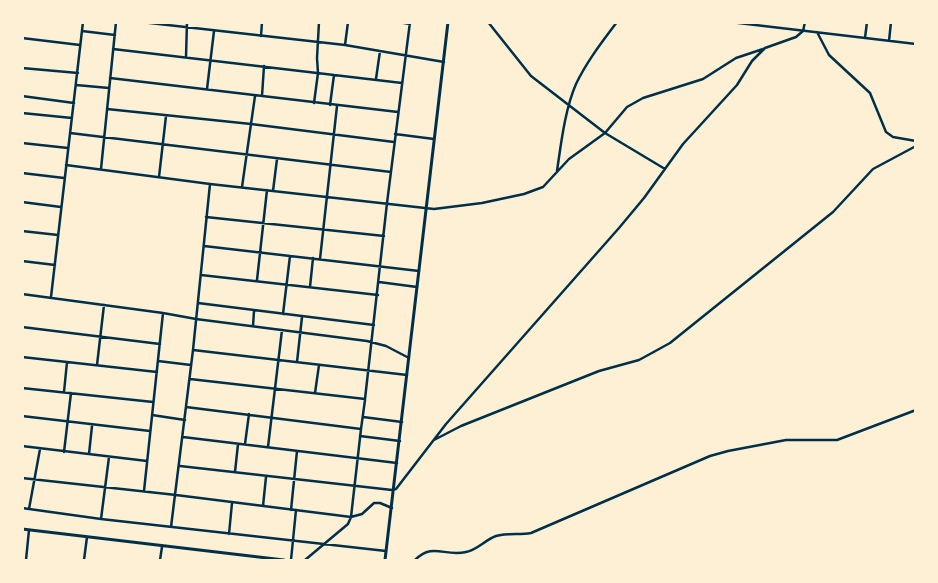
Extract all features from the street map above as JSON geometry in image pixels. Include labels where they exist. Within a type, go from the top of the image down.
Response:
[{"type":"street","points":[[51,297],[83,22]]},
{"type":"street","points":[[101,169],[116,22]]},
{"type":"street","points":[[141,22],[214,32],[345,45],[444,62]]},
{"type":"street","points":[[186,57],[187,22]]},
{"type":"street","points":[[261,36],[262,22]]},
{"type":"street","points":[[314,103],[318,73],[317,42],[319,22]]},
{"type":"street","points":[[345,45],[348,22]]},
{"type":"street","points":[[305,560],[348,524],[351,517],[378,295],[394,142],[410,23],[398,22]]},
{"type":"street","points":[[385,560],[448,22]]},
{"type":"street","points":[[488,22],[526,71],[605,133],[665,169]]},
{"type":"street","points":[[556,172],[569,106],[576,85],[593,53],[618,22]]},
{"type":"street","points":[[730,22],[916,44]]},
{"type":"street","points":[[66,165],[426,209],[465,206],[524,194],[544,187],[569,159],[605,133],[621,113],[635,102],[703,79],[736,58],[796,37],[803,31],[805,22]]},
{"type":"street","points":[[865,38],[867,22]]},
{"type":"street","points":[[889,40],[891,22]]},
{"type":"street","points":[[82,31],[115,34]]},
{"type":"street","points":[[207,89],[214,32]]},
{"type":"street","points":[[817,32],[829,55],[870,93],[886,132],[893,136],[916,141]]},
{"type":"street","points":[[22,38],[80,45]]},
{"type":"street","points":[[394,490],[446,424],[619,228],[683,144],[736,85],[752,61],[765,48]]},
{"type":"street","points":[[113,49],[402,83]]},
{"type":"street","points":[[376,80],[380,51]]},
{"type":"street","points":[[262,96],[264,66]]},
{"type":"street","points":[[22,68],[78,73]]},
{"type":"street","points":[[330,105],[334,75]]},
{"type":"street","points":[[110,78],[398,112]]},
{"type":"street","points":[[76,85],[109,88]]},
{"type":"street","points":[[22,96],[74,103]]},
{"type":"street","points":[[242,187],[255,96]]},
{"type":"street","points":[[320,259],[337,106]]},
{"type":"street","points":[[107,109],[251,124],[394,142]]},
{"type":"street","points":[[22,113],[72,118]]},
{"type":"street","points":[[160,177],[166,116]]},
{"type":"street","points":[[70,133],[391,172]]},
{"type":"street","points":[[396,134],[434,139]]},
{"type":"street","points":[[22,143],[68,148]]},
{"type":"street","points":[[433,441],[460,426],[599,371],[654,354],[833,212],[873,170],[916,146]]},
{"type":"street","points":[[272,191],[277,159]]},
{"type":"street","points":[[22,173],[64,178]]},
{"type":"street","points":[[171,527],[190,379],[210,184]]},
{"type":"street","points":[[257,280],[266,190]]},
{"type":"street","points":[[22,202],[61,207]]},
{"type":"street","points":[[206,217],[384,236]]},
{"type":"street","points":[[22,231],[58,235]]},
{"type":"street","points":[[204,246],[419,271]]},
{"type":"street","points":[[283,314],[290,256]]},
{"type":"street","points":[[310,286],[313,258]]},
{"type":"street","points":[[22,261],[54,265]]},
{"type":"street","points":[[201,275],[378,295]]},
{"type":"street","points":[[379,282],[417,287]]},
{"type":"street","points":[[22,294],[372,342],[390,348],[409,358]]},
{"type":"street","points":[[198,303],[374,325]]},
{"type":"street","points":[[96,365],[104,305]]},
{"type":"street","points":[[253,326],[254,311]]},
{"type":"street","points":[[144,492],[163,313]]},
{"type":"street","points":[[297,362],[302,316]]},
{"type":"street","points":[[22,327],[160,344]]},
{"type":"street","points":[[268,447],[282,330]]},
{"type":"street","points":[[193,350],[407,376]]},
{"type":"street","points":[[22,357],[157,372]]},
{"type":"street","points":[[158,361],[191,365]]},
{"type":"street","points":[[64,392],[67,362]]},
{"type":"street","points":[[316,392],[319,365]]},
{"type":"street","points":[[190,379],[365,399]]},
{"type":"street","points":[[22,388],[153,402]]},
{"type":"street","points":[[64,452],[71,393]]},
{"type":"street","points":[[186,407],[361,429]]},
{"type":"street","points":[[415,560],[421,554],[428,551],[462,553],[471,551],[500,535],[531,533],[710,456],[786,440],[837,440],[916,410]]},
{"type":"street","points":[[245,444],[248,414]]},
{"type":"street","points":[[152,415],[185,420]]},
{"type":"street","points":[[22,416],[67,423],[150,431]]},
{"type":"street","points":[[363,417],[402,422]]},
{"type":"street","points":[[89,454],[92,425]]},
{"type":"street","points":[[360,436],[400,441]]},
{"type":"street","points":[[183,437],[397,463]]},
{"type":"street","points":[[235,472],[238,443]]},
{"type":"street","points":[[22,446],[146,461]]},
{"type":"street","points":[[29,509],[40,449]]},
{"type":"street","points":[[291,510],[298,451]]},
{"type":"street","points":[[102,519],[109,457]]},
{"type":"street","points":[[180,466],[394,490]]},
{"type":"street","points":[[262,506],[266,477]]},
{"type":"street","points":[[22,478],[351,517],[362,514],[374,503],[380,503],[392,508]]},
{"type":"street","points":[[229,534],[232,502]]},
{"type":"street","points":[[22,508],[102,519],[386,551]]},
{"type":"street","points":[[292,560],[296,510]]},
{"type":"street","points":[[22,529],[284,560]]},
{"type":"street","points":[[26,560],[30,530]]},
{"type":"street","points":[[84,560],[87,537]]},
{"type":"street","points":[[160,560],[162,546]]},
{"type":"street","points":[[244,560],[245,556]]}]
